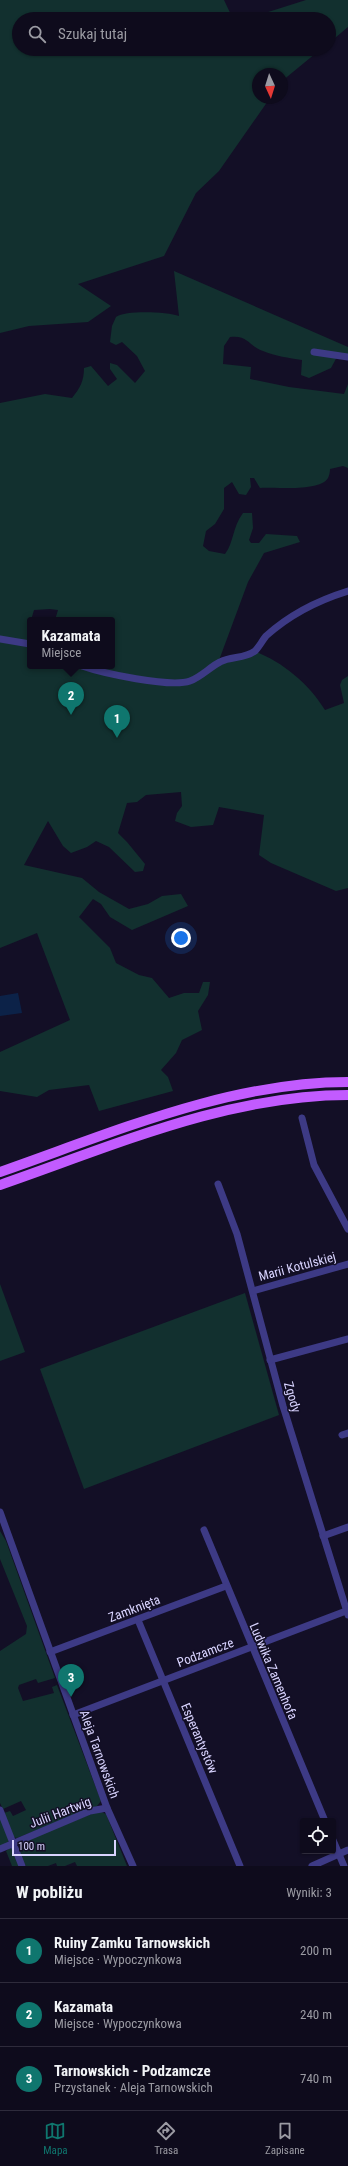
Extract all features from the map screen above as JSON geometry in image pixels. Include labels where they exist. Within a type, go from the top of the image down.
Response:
[{"type":"main road","points":[[0,1172],[214,1100],[290,1085],[348,1082]]},
{"type":"main road","points":[[0,1185],[216,1112],[283,1099],[348,1095]]},
{"type":"street","points":[[314,352],[348,357]]},
{"type":"street","points":[[91,669],[102,673],[121,676],[170,682],[189,682],[220,661],[250,654],[256,650],[266,637],[305,608],[327,597],[348,591]]},
{"type":"street","points":[[0,639],[27,644]]},
{"type":"street","points":[[302,1118],[314,1165],[348,1229]]},
{"type":"street","name":"Zgody","points":[[218,1184],[237,1234],[270,1360],[347,1613]]},
{"type":"street","name":"Marii Kotulskiej","points":[[253,1291],[348,1264]]},
{"type":"street","points":[[270,1360],[348,1339]]},
{"type":"street","name":"Aleja Tarnowskich","points":[[0,1512],[107,1808],[133,1866]]},
{"type":"street","points":[[323,1536],[348,1527]]},
{"type":"street","name":"Ludwika Zamenhofa","points":[[204,1530],[251,1647],[324,1818]]},
{"type":"street","name":"Zamknięta","points":[[50,1652],[226,1586]]},
{"type":"street","name":"Podzamcze","points":[[73,1715],[251,1647],[347,1613]]},
{"type":"street","name":"Esperantystów","points":[[138,1620],[240,1866]]},
{"type":"street","name":"Julii Hartwig","points":[[0,1850],[90,1811],[107,1808]]},
{"type":"street","points":[[0,1810],[22,1866]]},
{"type":"street","points":[[336,1847],[344,1866]]},
{"type":"street","points":[[312,1866],[348,1850]]},
{"type":"green space","points":[[0,0],[224,0],[230,12],[12,12],[12,56],[312,56],[288,76],[288,68],[252,68],[252,104],[266,104],[219,171],[196,193],[164,256],[78,284],[111,306],[88,322],[29,326],[0,333]]},
{"type":"green space","points":[[306,0],[348,0],[348,27],[336,37],[336,12],[268,12]]},
{"type":"green space","points":[[174,271],[348,347],[348,356],[338,355],[331,368],[309,378],[301,375],[302,360],[268,353],[258,349],[245,339],[230,337],[224,346],[223,364],[251,367],[250,379],[289,387],[344,394],[348,384],[348,468],[343,466],[330,469],[328,478],[323,482],[307,487],[260,488],[254,478],[250,478],[251,487],[246,495],[239,494],[232,482],[224,488],[224,509],[215,524],[206,531],[203,546],[209,551],[225,554],[230,545],[239,519],[243,513],[252,513],[253,528],[249,540],[251,543],[259,543],[266,534],[297,536],[300,542],[264,553],[248,582],[218,663],[254,651],[275,661],[294,675],[319,700],[325,710],[344,703],[340,685],[342,680],[348,676],[348,888],[336,891],[271,863],[259,855],[264,815],[219,807],[213,825],[191,827],[175,821],[177,813],[182,806],[181,792],[146,795],[137,802],[127,803],[118,833],[145,864],[143,871],[135,872],[109,847],[96,841],[87,847],[71,853],[63,846],[48,821],[24,865],[82,878],[99,892],[129,909],[148,904],[162,896],[181,894],[188,906],[132,930],[110,917],[101,904],[93,899],[79,917],[110,948],[116,963],[139,975],[152,978],[169,998],[184,993],[199,993],[203,982],[210,982],[208,995],[198,1011],[202,1030],[182,1040],[176,1053],[161,1070],[168,1077],[173,1091],[99,1111],[89,1085],[49,1090],[37,1097],[0,1091],[0,1052],[70,1020],[37,933],[0,948],[0,403],[45,394],[72,398],[81,384],[84,368],[91,366],[108,386],[117,379],[110,369],[110,363],[117,365],[135,383],[145,371],[137,356],[122,342],[116,345],[110,342],[112,326],[116,317],[128,313],[147,312],[179,316]]},
{"type":"green space","points":[[0,1284],[25,1352],[0,1361]]},
{"type":"green space","points":[[245,1293],[279,1415],[84,1489],[40,1369]]},
{"type":"green space","points":[[0,1531],[6,1541],[55,1678],[38,1683],[36,1679],[19,1685],[18,1688],[23,1701],[54,1693],[52,1687],[57,1685],[101,1801],[97,1806],[17,1838],[13,1837],[4,1813],[10,1811],[13,1816],[26,1810],[21,1801],[3,1809],[0,1803],[0,1651],[26,1634],[27,1626],[0,1559]]},
{"type":"green space","points":[[99,1811],[106,1814],[127,1866],[77,1866],[75,1862],[65,1866],[57,1866],[56,1863],[48,1866],[26,1866],[21,1857],[20,1851],[20,1845],[22,1842]]},
{"type":"green space","points":[[0,1816],[9,1839],[8,1842],[0,1847]]},
{"type":"green space","points":[[11,1847],[19,1866],[12,1866],[6,1851]]},
{"type":"water","points":[[18,993],[22,1013],[0,1016],[0,996]]},
{"type":"place","name":"Kazamata","points":[[71,715]]},
{"type":"place","name":"Ruiny Zamku Tarnowskich","points":[[117,738]]},
{"type":"place","name":"Tarnowskich - Podzamcze","points":[[71,1697]]}]
